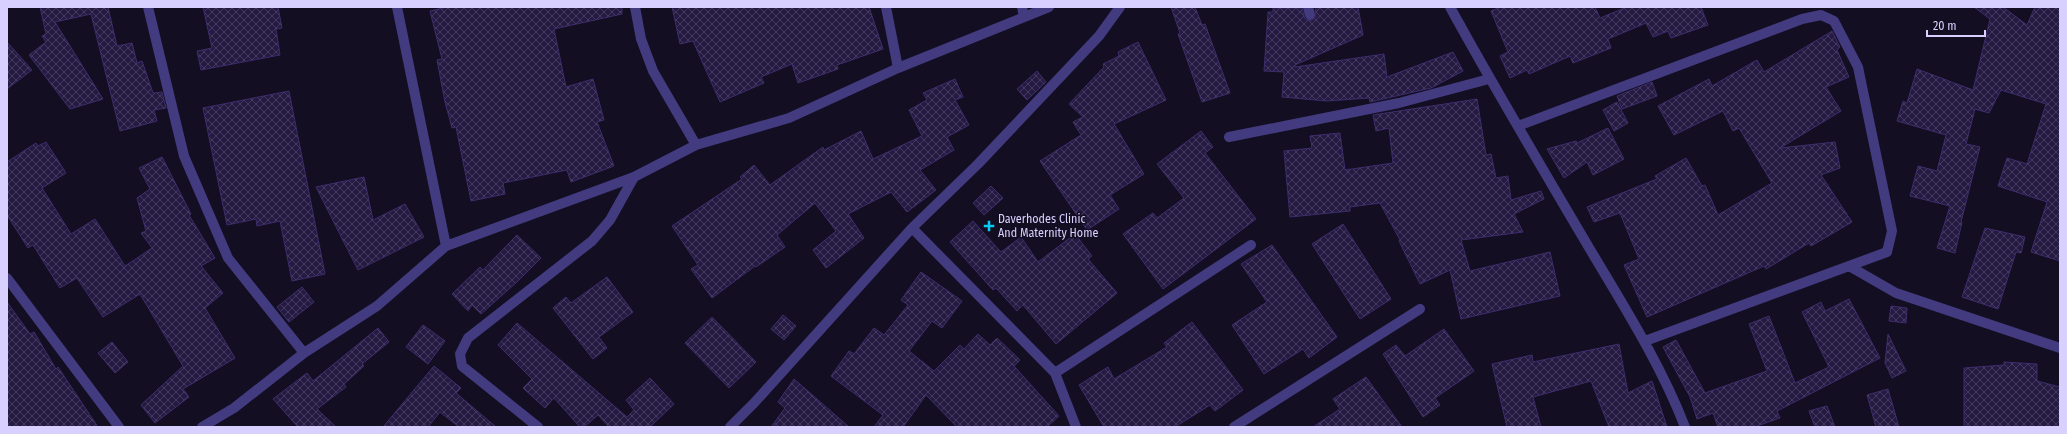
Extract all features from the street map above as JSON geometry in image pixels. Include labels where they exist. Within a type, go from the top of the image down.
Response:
[{"type":"street","points":[[148,7],[184,156],[228,258],[304,353]]},
{"type":"street","points":[[397,7],[446,246]]},
{"type":"street","points":[[635,7],[640,39],[653,71],[696,145]]},
{"type":"street","points":[[886,7],[898,68]]},
{"type":"street","points":[[1022,7],[1024,17]]},
{"type":"street","points":[[202,427],[234,408],[304,353],[377,306],[446,246],[634,177],[696,145],[789,118],[898,68],[1049,7]]},
{"type":"street","points":[[730,427],[755,402],[912,228],[978,164],[1099,36],[1120,7]]},
{"type":"street","points":[[1450,7],[1489,79],[1645,341],[1674,398],[1685,427]]},
{"type":"street","points":[[1518,126],[1802,19],[1821,16],[1834,21],[1858,67],[1892,231],[1887,252],[1645,341]]},
{"type":"street","points":[[1229,137],[1399,103],[1489,79]]},
{"type":"street","points":[[538,427],[462,366],[460,354],[468,338],[592,241],[610,220],[634,177]]},
{"type":"street","points":[[912,228],[1055,373],[1076,427]]},
{"type":"street","points":[[1055,373],[1251,245]]},
{"type":"street","points":[[1849,266],[1896,293],[2060,348]]},
{"type":"street","points":[[7,278],[119,427]]},
{"type":"street","points":[[1234,427],[1420,309]]},
{"type":"building","points":[[40,7],[108,7],[117,46],[132,43],[137,63],[142,61],[153,93],[162,92],[166,108],[154,110],[157,121],[120,131],[91,14],[55,22],[103,99],[70,109],[29,55],[46,42],[42,36],[46,34]]},
{"type":"building","points":[[203,7],[278,7],[282,28],[276,29],[280,55],[201,70],[197,51],[212,48]]},
{"type":"building","points":[[447,7],[622,7],[622,14],[554,29],[566,87],[593,79],[604,120],[597,122],[614,166],[571,182],[567,170],[503,183],[505,194],[471,201],[456,127],[452,128],[445,102],[437,60],[442,59],[430,11]]},
{"type":"building","points":[[672,7],[869,7],[883,49],[837,65],[838,69],[798,83],[792,64],[761,77],[764,83],[720,102],[693,41],[680,44]]},
{"type":"building","points":[[1171,7],[1195,7],[1202,25],[1205,24],[1230,93],[1202,102],[1178,34],[1180,33]]},
{"type":"building","points":[[1319,7],[1358,7],[1363,35],[1295,65],[1295,67],[1384,54],[1387,77],[1453,52],[1463,71],[1431,88],[1370,102],[1369,98],[1327,101],[1282,97],[1284,72],[1264,71],[1268,12],[1273,12],[1273,8],[1302,8],[1305,19],[1311,21],[1316,17],[1315,9],[1319,9]]},
{"type":"building","points":[[1501,7],[1595,7],[1600,18],[1627,7],[1701,7],[1708,25],[1671,38],[1668,31],[1653,37],[1646,23],[1608,39],[1611,48],[1573,63],[1570,56],[1529,74],[1527,70],[1510,78],[1500,56],[1508,52],[1491,11]]},
{"type":"building","points":[[1974,7],[2003,7],[2027,25],[2035,7],[2060,7],[2060,261],[2031,252],[2047,202],[1998,186],[2007,158],[2027,164],[2046,104],[2001,90],[1989,113],[1975,109],[1966,144],[1980,147],[1961,222],[1955,253],[1937,248],[1950,206],[1910,196],[1918,166],[1937,171],[1946,135],[1897,121],[1903,101],[1907,103],[1917,69],[1973,90],[1990,19]]},
{"type":"building","points":[[1832,31],[1840,47],[1837,50],[1849,77],[1826,87],[1841,111],[1780,148],[1835,142],[1840,168],[1821,175],[1852,222],[1811,246],[1809,243],[1766,269],[1764,266],[1647,317],[1624,265],[1639,259],[1620,213],[1594,222],[1587,207],[1657,179],[1655,176],[1686,158],[1702,186],[1705,185],[1718,215],[1772,183],[1739,128],[1733,131],[1723,111],[1674,135],[1658,106],[1709,79],[1712,86],[1757,60],[1764,72]]},
{"type":"building","points":[[7,42],[32,70],[7,89]]},
{"type":"building","points":[[1138,42],[1166,100],[1114,124],[1144,174],[1110,195],[1119,209],[1087,230],[1040,161],[1081,135],[1073,122],[1083,117],[1069,104],[1104,67],[1103,64],[1119,56],[1118,52]]},
{"type":"building","points":[[1037,71],[1046,82],[1027,100],[1017,89]]},
{"type":"building","points":[[955,79],[963,97],[955,100],[969,125],[947,137],[954,150],[920,170],[936,190],[907,212],[891,192],[848,214],[864,238],[826,268],[813,250],[836,231],[815,203],[777,235],[785,247],[756,267],[755,266],[712,298],[691,269],[698,265],[672,226],[742,179],[740,177],[754,165],[770,185],[823,147],[824,150],[861,131],[873,159],[922,136],[909,110],[927,100],[923,93]]},
{"type":"building","points":[[1652,82],[1657,96],[1622,109],[1617,96]]},
{"type":"building","points":[[289,91],[325,274],[292,281],[280,221],[257,226],[256,219],[227,225],[203,108]]},
{"type":"building","points":[[1477,99],[1486,155],[1491,154],[1496,178],[1508,176],[1511,200],[1541,191],[1544,199],[1514,214],[1523,232],[1461,240],[1470,271],[1550,252],[1560,296],[1461,319],[1450,270],[1420,284],[1399,241],[1400,240],[1380,203],[1350,207],[1350,211],[1290,217],[1284,151],[1312,148],[1310,136],[1340,133],[1345,170],[1393,163],[1389,128],[1376,131],[1373,115]]},
{"type":"building","points":[[1617,102],[1628,123],[1614,131],[1603,110]]},
{"type":"building","points":[[1608,128],[1624,159],[1593,175],[1587,162],[1564,178],[1547,149],[1576,141],[1577,143]]},
{"type":"building","points":[[1201,131],[1213,147],[1205,153],[1256,219],[1163,289],[1123,234],[1153,213],[1157,218],[1184,198],[1157,164]]},
{"type":"building","points":[[46,142],[66,173],[42,188],[71,234],[95,219],[125,266],[152,248],[141,233],[146,231],[137,198],[150,189],[139,168],[162,157],[191,214],[189,215],[215,258],[201,266],[223,293],[205,308],[235,358],[183,389],[189,397],[155,423],[141,405],[183,366],[140,294],[103,317],[77,278],[60,288],[33,245],[28,248],[7,215],[7,162],[36,143],[38,146]]},
{"type":"building","points":[[364,177],[373,220],[405,204],[424,237],[358,270],[316,187]]},
{"type":"building","points":[[991,186],[1003,198],[984,215],[973,203]]},
{"type":"building","points":[[973,221],[1001,252],[1021,237],[1038,262],[1075,234],[1092,256],[1088,259],[1117,293],[1056,344],[1023,305],[1017,311],[996,288],[993,290],[950,242]]},
{"type":"building","points":[[1343,224],[1391,299],[1360,319],[1312,244]]},
{"type":"building","points":[[1985,228],[2025,237],[2021,253],[2016,252],[1998,309],[1962,297]]},
{"type":"building","points":[[517,235],[541,258],[481,314],[472,305],[468,311],[452,294],[480,267],[483,270]]},
{"type":"building","points":[[1272,245],[1337,337],[1309,358],[1303,349],[1264,374],[1232,325],[1267,302],[1241,264]]},
{"type":"building","points":[[921,272],[962,301],[942,328],[932,321],[909,351],[934,371],[960,345],[964,349],[978,334],[990,345],[997,338],[1020,360],[1014,366],[1059,416],[1047,427],[957,427],[926,395],[903,427],[874,427],[883,415],[831,376],[849,351],[854,354],[874,328],[884,335],[908,305],[901,300]]},
{"type":"building","points":[[607,277],[633,312],[599,337],[607,348],[593,359],[553,308],[566,297],[571,303]]},
{"type":"building","points":[[302,287],[314,302],[289,322],[277,307]]},
{"type":"building","points":[[1849,299],[1880,358],[1777,411],[1780,418],[1754,427],[1718,427],[1713,413],[1697,419],[1690,397],[1663,347],[1676,340],[1705,393],[1767,371],[1749,324],[1769,316],[1795,383],[1829,367],[1802,312],[1821,302],[1825,311]]},
{"type":"building","points":[[7,302],[30,334],[34,332],[56,369],[58,367],[98,427],[7,427]]},
{"type":"building","points":[[1891,306],[1907,308],[1906,323],[1889,321]]},
{"type":"building","points":[[783,315],[796,326],[784,340],[771,329]]},
{"type":"building","points":[[712,317],[756,362],[729,388],[685,343]]},
{"type":"building","points":[[1192,322],[1243,390],[1215,411],[1210,405],[1175,427],[1104,427],[1079,385],[1108,367],[1114,379],[1167,347],[1164,343]]},
{"type":"building","points":[[517,323],[627,417],[634,410],[626,400],[650,378],[674,404],[650,427],[609,427],[598,415],[584,427],[580,427],[554,398],[545,408],[523,388],[532,379],[498,345]]},
{"type":"building","points":[[423,325],[445,341],[428,364],[406,347]]},
{"type":"building","points":[[378,328],[389,342],[362,364],[364,366],[344,384],[346,387],[317,409],[336,427],[298,427],[273,399],[307,373],[313,381]]},
{"type":"building","points":[[1444,329],[1474,371],[1435,398],[1440,405],[1423,417],[1383,354],[1396,345],[1405,356]]},
{"type":"building","points":[[1888,334],[1906,371],[1892,378],[1885,363]]},
{"type":"building","points":[[112,342],[128,362],[115,373],[98,353]]},
{"type":"building","points":[[1619,344],[1628,393],[1652,381],[1667,427],[1609,427],[1591,381],[1533,397],[1541,427],[1507,427],[1492,364],[1532,355],[1533,362]]},
{"type":"building","points":[[2004,362],[2037,364],[2037,381],[2060,387],[2060,427],[1964,427],[1964,368],[2004,365]]},
{"type":"building","points":[[434,366],[461,388],[456,393],[496,427],[459,427],[440,412],[428,427],[383,427]]},
{"type":"building","points":[[1366,377],[1402,427],[1313,427],[1340,409],[1333,399]]},
{"type":"building","points":[[794,379],[849,427],[771,427],[785,408],[778,402]]},
{"type":"building","points":[[1888,389],[1899,427],[1876,427],[1867,395]]},
{"type":"building","points":[[1827,406],[1835,427],[1815,427],[1809,411]]},
{"type":"place","name":"Daverhodes Clinic And Maternity Home","points":[[989,226]]}]
